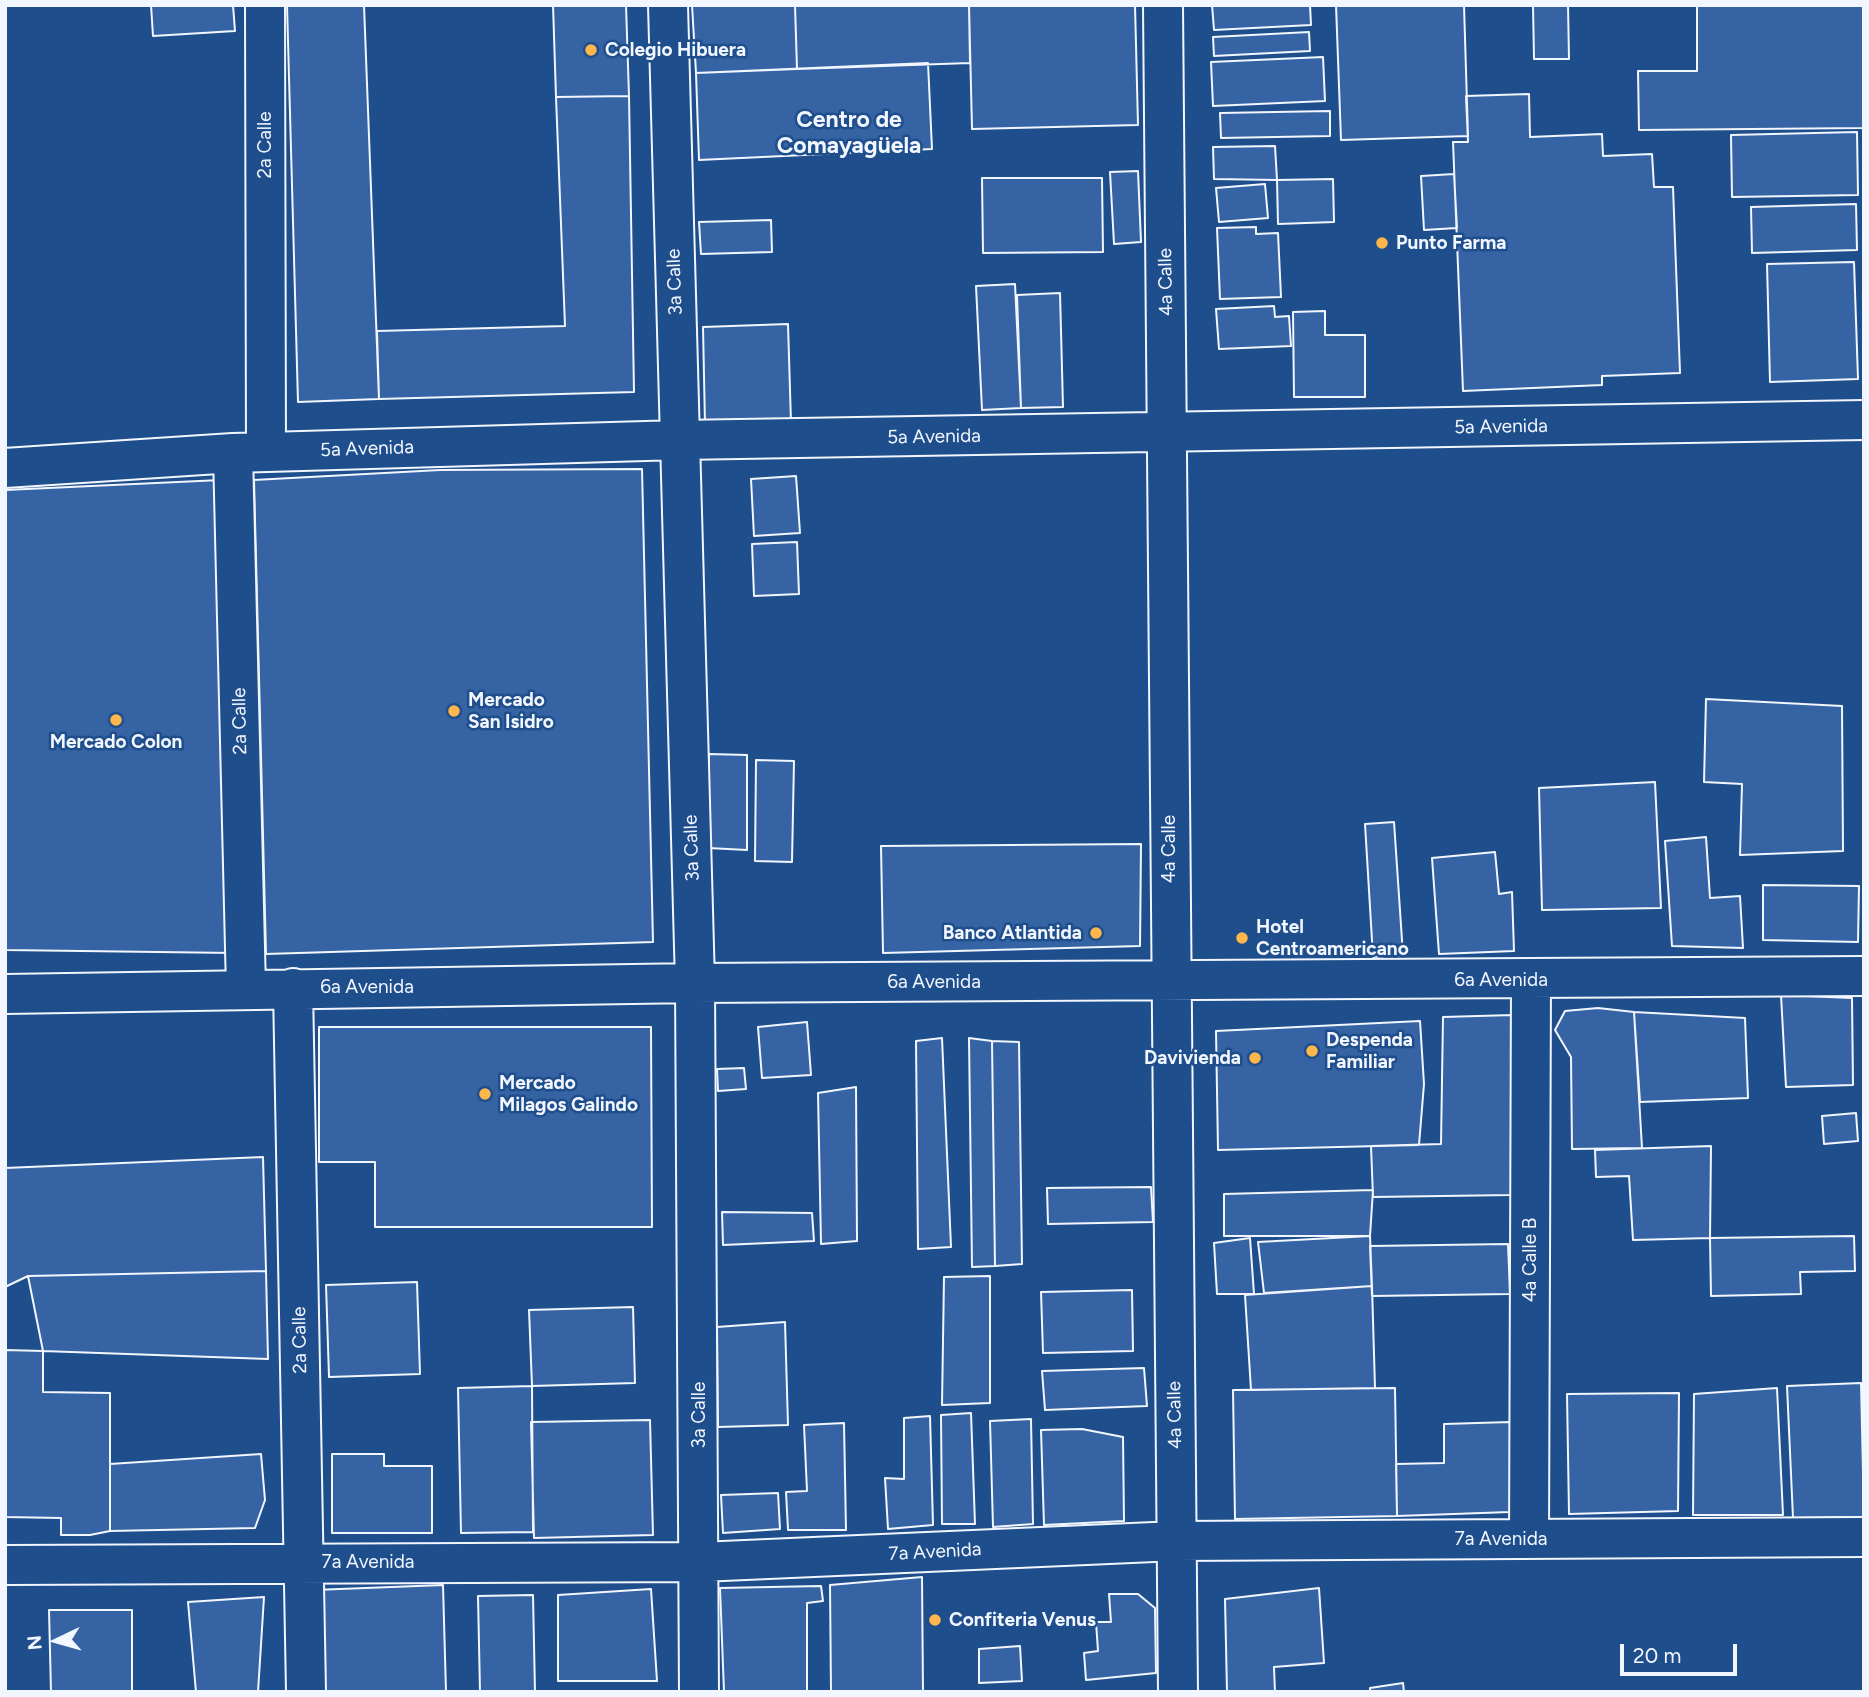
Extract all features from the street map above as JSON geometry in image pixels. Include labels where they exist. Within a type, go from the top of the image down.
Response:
[{"type":"street","name":"2a Calle","points":[[246,989],[249,452],[265,5]]},
{"type":"street","name":"3a Calle","points":[[668,5],[695,983],[699,1692]]},
{"type":"street","name":"4a Calle","points":[[1163,5],[1178,1692]]},
{"type":"street","name":"5a Avenida","points":[[5,468],[249,452],[680,440],[1864,421]]},
{"type":"street","name":"6a Avenida","points":[[5,994],[695,983],[1864,976]]},
{"type":"street","name":"4a Calle B","points":[[1529,1539],[1531,980]]},
{"type":"street","name":"2a Calle","points":[[293,988],[306,1692]]},
{"type":"street","name":"7a Avenida","points":[[5,1565],[700,1562],[1177,1541],[1864,1536]]},
{"type":"building","points":[[151,5],[233,5],[235,31],[153,36]]},
{"type":"building","points":[[287,5],[364,5],[379,399],[298,402]]},
{"type":"building","name":"Colegio Hibuera","points":[[553,5],[626,5],[629,96],[556,97]]},
{"type":"building","points":[[692,5],[795,5],[797,69],[696,73]]},
{"type":"building","points":[[795,5],[969,5],[970,63],[797,69]]},
{"type":"building","points":[[969,5],[1135,5],[1138,125],[972,129]]},
{"type":"building","points":[[1212,5],[1310,5],[1311,25],[1214,30]]},
{"type":"building","points":[[1336,5],[1464,5],[1468,136],[1341,140]]},
{"type":"building","points":[[1533,5],[1568,5],[1569,59],[1534,59]]},
{"type":"building","points":[[1697,5],[1863,5],[1864,128],[1639,130],[1638,71],[1697,71]]},
{"type":"building","points":[[1309,32],[1310,51],[1214,56],[1213,37]]},
{"type":"building","points":[[1323,57],[1325,101],[1213,106],[1211,62]]},
{"type":"building","points":[[928,63],[932,149],[699,160],[696,73]]},
{"type":"building","points":[[1529,94],[1530,137],[1602,134],[1603,156],[1652,154],[1654,187],[1673,187],[1680,373],[1602,376],[1602,385],[1463,391],[1453,142],[1468,142],[1466,96]]},
{"type":"building","points":[[629,96],[634,392],[379,399],[377,331],[565,326],[556,97]]},
{"type":"building","points":[[1330,111],[1330,136],[1221,138],[1220,113]]},
{"type":"building","points":[[1857,132],[1858,195],[1732,197],[1731,135]]},
{"type":"building","points":[[1275,146],[1277,180],[1214,179],[1213,147]]},
{"type":"building","points":[[1138,171],[1141,242],[1114,244],[1110,172]]},
{"type":"building","points":[[1454,174],[1457,228],[1424,230],[1421,176]]},
{"type":"building","points":[[982,178],[1102,178],[1103,252],[983,253]]},
{"type":"building","points":[[1333,179],[1334,222],[1278,224],[1277,180]]},
{"type":"building","points":[[1265,184],[1268,218],[1219,222],[1216,188]]},
{"type":"building","points":[[1856,204],[1857,250],[1752,253],[1751,207]]},
{"type":"building","points":[[771,220],[772,252],[701,254],[699,222]]},
{"type":"building","points":[[1256,227],[1256,234],[1278,233],[1281,297],[1220,299],[1217,228]]},
{"type":"building","points":[[1854,262],[1858,379],[1770,382],[1767,264]]},
{"type":"building","points":[[1015,284],[1021,408],[982,410],[976,286]]},
{"type":"building","points":[[1060,293],[1063,407],[1021,408],[1017,295]]},
{"type":"building","points":[[1274,306],[1275,317],[1289,316],[1291,346],[1219,349],[1216,309]]},
{"type":"building","points":[[1325,311],[1325,335],[1365,335],[1365,397],[1294,397],[1293,312]]},
{"type":"building","points":[[788,324],[791,423],[705,425],[703,327]]},
{"type":"building","name":"Mercado San Isidro","points":[[642,469],[653,942],[266,954],[254,480],[440,470]]},
{"type":"building","points":[[796,476],[800,533],[754,536],[751,479]]},
{"type":"building","name":"Mercado Colon","points":[[221,480],[234,953],[5,950],[5,490]]},
{"type":"building","points":[[797,542],[799,594],[754,596],[752,544]]},
{"type":"building","points":[[1706,699],[1842,706],[1843,851],[1740,855],[1742,784],[1704,782]]},
{"type":"building","points":[[709,754],[747,755],[747,850],[708,848]]},
{"type":"building","points":[[756,760],[794,761],[792,862],[755,861]]},
{"type":"building","points":[[1655,782],[1661,908],[1542,910],[1539,788]]},
{"type":"building","points":[[1394,822],[1403,955],[1373,957],[1365,824]]},
{"type":"building","points":[[1706,837],[1710,898],[1740,896],[1743,948],[1672,946],[1665,841]]},
{"type":"building","points":[[1141,844],[1140,946],[883,953],[881,846]]},
{"type":"building","points":[[1495,852],[1499,894],[1512,892],[1514,951],[1439,954],[1432,858]]},
{"type":"building","points":[[1763,885],[1859,886],[1858,942],[1763,940]]},
{"type":"building","points":[[1781,995],[1852,998],[1853,1085],[1786,1087]]},
{"type":"building","points":[[1598,1008],[1634,1012],[1642,1148],[1572,1149],[1571,1057],[1555,1030],[1565,1011]]},
{"type":"building","points":[[1634,1012],[1745,1018],[1748,1098],[1640,1102]]},
{"type":"building","points":[[1513,1015],[1512,1195],[1373,1197],[1371,1146],[1441,1144],[1443,1017]]},
{"type":"building","points":[[1420,1021],[1424,1084],[1419,1145],[1218,1150],[1216,1031]]},
{"type":"building","points":[[807,1022],[811,1075],[762,1078],[758,1027]]},
{"type":"building","name":"Mercado Milagos Galindo","points":[[319,1027],[651,1027],[652,1227],[375,1227],[375,1162],[319,1162]]},
{"type":"building","points":[[942,1038],[951,1247],[918,1249],[916,1041]]},
{"type":"building","points":[[969,1038],[992,1041],[995,1266],[972,1267]]},
{"type":"building","points":[[992,1041],[1019,1042],[1022,1264],[995,1266]]},
{"type":"building","points":[[744,1068],[746,1089],[718,1091],[717,1069]]},
{"type":"building","points":[[856,1087],[857,1241],[821,1244],[818,1093]]},
{"type":"building","points":[[1856,1113],[1858,1141],[1824,1144],[1822,1116]]},
{"type":"building","points":[[1711,1146],[1710,1238],[1633,1240],[1629,1176],[1596,1177],[1595,1150]]},
{"type":"building","points":[[263,1157],[266,1271],[28,1276],[5,1287],[5,1168]]},
{"type":"building","points":[[1151,1187],[1153,1222],[1048,1224],[1047,1188]]},
{"type":"building","points":[[1373,1190],[1370,1236],[1224,1236],[1224,1194]]},
{"type":"building","points":[[722,1212],[812,1213],[814,1241],[723,1245]]},
{"type":"building","points":[[1370,1236],[1372,1286],[1264,1293],[1258,1242]]},
{"type":"building","points":[[1854,1236],[1855,1271],[1800,1272],[1801,1294],[1711,1296],[1710,1238]]},
{"type":"building","points":[[1250,1238],[1254,1294],[1217,1294],[1214,1243]]},
{"type":"building","points":[[1508,1244],[1510,1294],[1372,1296],[1370,1246]]},
{"type":"building","points":[[266,1271],[268,1359],[43,1351],[28,1276]]},
{"type":"building","points":[[990,1276],[990,1403],[942,1405],[944,1277]]},
{"type":"building","points":[[417,1282],[420,1374],[329,1377],[326,1285]]},
{"type":"building","points":[[1372,1286],[1375,1388],[1251,1390],[1245,1295]]},
{"type":"building","points":[[1132,1290],[1133,1351],[1043,1353],[1041,1292]]},
{"type":"building","points":[[633,1307],[635,1383],[532,1386],[529,1310]]},
{"type":"building","points":[[785,1322],[788,1425],[718,1427],[717,1327]]},
{"type":"building","points":[[5,1350],[43,1351],[43,1392],[110,1393],[110,1531],[90,1535],[61,1535],[61,1518],[5,1517]]},
{"type":"building","points":[[1144,1368],[1147,1406],[1045,1410],[1042,1371]]},
{"type":"building","points":[[1861,1383],[1864,1517],[1793,1518],[1787,1386]]},
{"type":"building","points":[[532,1386],[533,1532],[461,1533],[458,1388]]},
{"type":"building","points":[[1395,1388],[1397,1516],[1235,1519],[1233,1390]]},
{"type":"building","points":[[1777,1388],[1783,1515],[1693,1515],[1694,1394]]},
{"type":"building","points":[[1679,1393],[1678,1511],[1569,1514],[1567,1394]]},
{"type":"building","points":[[971,1413],[975,1524],[942,1524],[941,1415]]},
{"type":"building","points":[[930,1416],[933,1525],[888,1529],[885,1478],[904,1479],[904,1418]]},
{"type":"building","points":[[1031,1419],[1033,1524],[993,1527],[990,1421]]},
{"type":"building","points":[[650,1420],[653,1535],[534,1538],[531,1422]]},
{"type":"building","points":[[1510,1422],[1510,1512],[1397,1516],[1396,1464],[1444,1463],[1444,1424]]},
{"type":"building","points":[[844,1423],[846,1530],[788,1530],[786,1492],[807,1491],[804,1425]]},
{"type":"building","points":[[1082,1429],[1123,1437],[1124,1521],[1044,1525],[1041,1430]]},
{"type":"building","points":[[261,1454],[265,1500],[255,1528],[110,1531],[110,1464]]},
{"type":"building","points":[[332,1454],[384,1454],[384,1466],[432,1466],[432,1533],[332,1533]]},
{"type":"building","points":[[778,1493],[780,1529],[723,1533],[721,1495]]},
{"type":"building","points":[[922,1577],[923,1692],[831,1692],[830,1585]]},
{"type":"building","points":[[443,1585],[446,1692],[317,1692],[314,1590]]},
{"type":"building","points":[[821,1586],[823,1601],[807,1603],[807,1692],[724,1692],[720,1588]]},
{"type":"building","points":[[1319,1588],[1324,1663],[1274,1667],[1275,1692],[1227,1692],[1225,1599]]},
{"type":"building","points":[[651,1589],[657,1681],[558,1681],[558,1595]]},
{"type":"building","points":[[1109,1594],[1138,1594],[1155,1608],[1156,1673],[1086,1680],[1084,1653],[1098,1651],[1096,1622],[1111,1622]]},
{"type":"building","points":[[533,1595],[535,1692],[480,1692],[478,1596]]},
{"type":"building","points":[[264,1597],[258,1692],[196,1692],[188,1602]]},
{"type":"building","points":[[49,1610],[132,1610],[132,1692],[51,1692]]},
{"type":"building","points":[[1020,1646],[1022,1681],[979,1683],[979,1649]]},
{"type":"building","points":[[1403,1683],[1404,1692],[1370,1692],[1370,1688]]},
{"type":"place","name":"Colegio Hibuera","points":[[591,50]]},
{"type":"place","name":"Punto Farma","points":[[1382,243]]},
{"type":"place","name":"Mercado San Isidro","points":[[454,711]]},
{"type":"place","name":"Mercado Colon","points":[[116,720]]},
{"type":"place","name":"Banco Atlantida","points":[[1096,933]]},
{"type":"place","name":"Hotel Centroamericano","points":[[1242,938]]},
{"type":"place","name":"Despenda Familiar","points":[[1312,1051]]},
{"type":"place","name":"Davivienda","points":[[1255,1058]]},
{"type":"place","name":"Mercado Milagos Galindo","points":[[485,1094]]},
{"type":"place","name":"Confiteria Venus","points":[[935,1620]]},
{"type":"district","name":"Centro de Comayagüela","points":[[849,133]]}]
